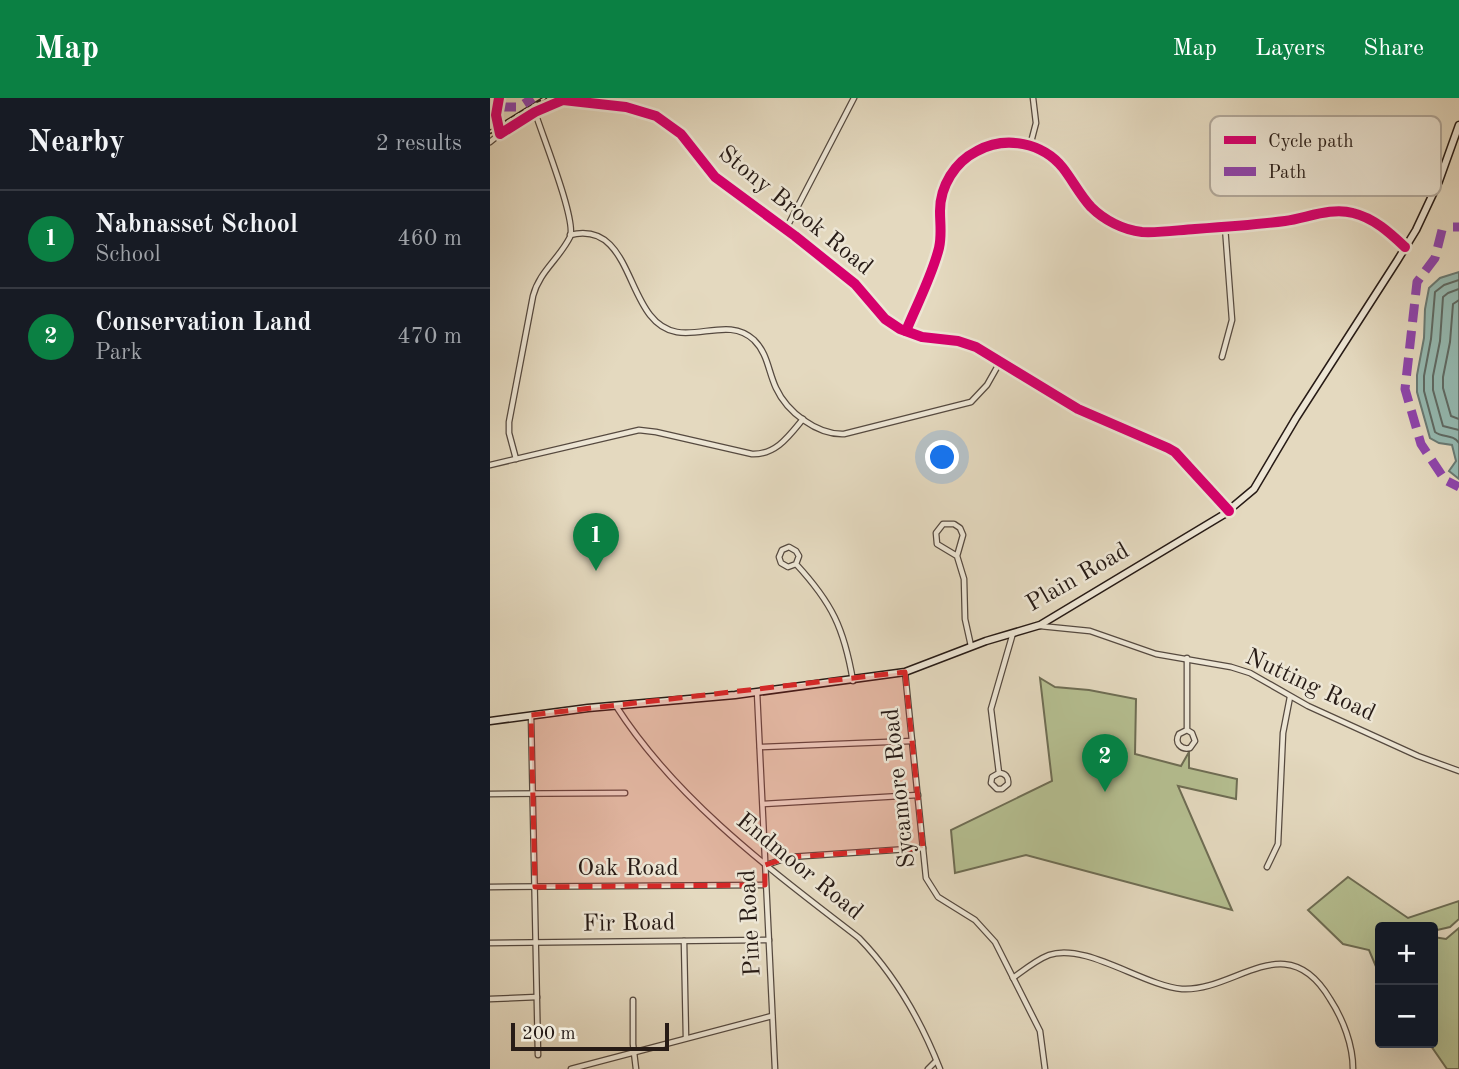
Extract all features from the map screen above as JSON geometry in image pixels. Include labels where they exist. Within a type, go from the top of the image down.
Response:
[{"type":"main road","name":"Plain Road","points":[[1441,178],[1459,125]]},
{"type":"main road","name":"Plain Road","points":[[490,721],[616,705],[853,681],[905,672],[971,646],[1040,625],[1055,617],[1229,511],[1254,489],[1405,247],[1432,196]]},
{"type":"street","points":[[499,98],[496,115],[500,134]]},
{"type":"street","points":[[786,229],[854,98]]},
{"type":"street","points":[[1030,146],[1036,123],[1033,98]]},
{"type":"street","name":"Stony Brook Road","points":[[490,142],[535,112],[563,100],[626,107],[656,116],[681,134],[715,177],[855,284],[885,319],[922,337],[970,345],[1078,409],[1175,452],[1229,511]]},
{"type":"street","points":[[516,459],[509,422],[533,296],[541,276],[571,230],[564,199],[535,112]]},
{"type":"street","points":[[906,331],[938,250],[942,233],[941,201],[950,175],[970,155],[989,146],[1009,143],[1043,151],[1060,164],[1090,206],[1115,224],[1142,232],[1286,221],[1345,211],[1375,222],[1405,247]]},
{"type":"street","points":[[1222,357],[1232,320],[1226,227]]},
{"type":"street","points":[[570,235],[578,233],[601,237],[615,249],[647,312],[668,330],[689,334],[731,330],[753,339],[765,354],[777,390],[803,419],[828,433],[844,434],[962,405],[976,399],[1000,362]]},
{"type":"street","points":[[490,466],[639,430],[751,454],[762,454],[782,443],[803,419]]},
{"type":"street","points":[[957,556],[940,547],[936,540],[937,529],[946,523],[954,524],[962,531],[957,556],[964,579],[965,619],[971,646]]},
{"type":"street","points":[[791,547],[796,551],[799,556],[796,564],[788,566],[781,563],[779,555],[783,548],[791,547]]},
{"type":"street","points":[[796,564],[820,591],[837,619],[853,681]]},
{"type":"street","points":[[1055,617],[1060,627]]},
{"type":"street","name":"Nutting Road","points":[[1040,625],[1090,631],[1156,654],[1250,673],[1290,697],[1418,756],[1459,771]]},
{"type":"street","points":[[999,773],[991,709],[1013,634]]},
{"type":"street","points":[[1187,659],[1187,730]]},
{"type":"street","name":"Sycamore Road","points":[[905,672],[926,878],[938,897],[983,926],[995,942],[1013,978]]},
{"type":"street","name":"Pine Road","points":[[757,692],[775,1069]]},
{"type":"street","points":[[1267,867],[1278,844],[1283,733],[1290,697]]},
{"type":"street","name":"Endmoor Road","points":[[616,705],[632,728],[698,804],[765,865],[872,951],[903,995],[940,1069]]},
{"type":"street","points":[[531,715],[538,1055]]},
{"type":"street","points":[[1187,730],[1192,733],[1195,741],[1190,748],[1184,748],[1177,740],[1181,732],[1187,730]]},
{"type":"street","points":[[760,747],[912,741]]},
{"type":"street","points":[[490,794],[625,793]]},
{"type":"street","points":[[763,804],[918,794]]},
{"type":"street","points":[[765,865],[790,857],[923,848]]},
{"type":"street","name":"Oak Road","points":[[490,887],[765,885]]},
{"type":"street","name":"Fir Road","points":[[490,943],[769,940]]},
{"type":"street","points":[[684,941],[686,1038]]},
{"type":"street","points":[[1045,1069],[1041,1031],[1013,978],[1049,955],[1065,952],[1182,989],[1201,987],[1260,966],[1283,965],[1295,968],[1314,978],[1332,1002],[1350,1046],[1353,1069]]},
{"type":"street","points":[[490,999],[537,997]]},
{"type":"street","points":[[633,1000],[636,1069]]},
{"type":"street","points":[[571,1069],[772,1016]]},
{"type":"street","points":[[928,1069],[936,1061]]},
{"type":"highlighted area","points":[[905,672],[923,848],[790,857],[765,865],[765,885],[535,887],[531,715]]},
{"type":"green space","points":[[1040,678],[1055,687],[1136,699],[1135,754],[1181,766],[1189,752],[1189,768],[1237,779],[1236,799],[1178,786],[1232,910],[1026,855],[955,873],[951,830],[1052,781]]},
{"type":"green space","points":[[1348,877],[1408,918],[1459,901],[1459,919],[1450,927],[1438,930],[1438,922],[1375,922],[1375,964],[1369,950],[1343,944],[1308,910]]},
{"type":"green space","points":[[1459,928],[1459,1069],[1447,1069],[1432,1048],[1438,1048],[1438,938],[1446,939]]},
{"type":"water","points":[[1459,272],[1459,479],[1449,471],[1456,461],[1452,445],[1430,438],[1417,392],[1417,375],[1429,288],[1440,278]]},
{"type":"railway","points":[[490,132],[545,98]]},
{"type":"marked path","points":[[498,107],[519,107],[533,98]]},
{"type":"marked path","points":[[1453,227],[1459,227]]},
{"type":"marked path","points":[[1442,230],[1435,258],[1417,282],[1405,389],[1421,444],[1445,480],[1459,487]]},
{"type":"cycle path","points":[[499,98],[496,115],[500,134],[535,112],[563,100],[626,107],[656,116],[681,134],[715,177],[855,284],[885,319],[900,329],[922,337],[958,341],[976,347],[1078,409],[1168,448],[1175,452],[1229,511]]},
{"type":"cycle path","points":[[906,331],[939,248],[940,211],[946,184],[956,168],[969,156],[1000,143],[1035,147],[1055,159],[1096,212],[1114,224],[1135,231],[1162,232],[1251,225],[1345,211],[1375,222],[1405,247]]},
{"type":"place","name":"Nabnasset School","points":[[596,571]]},
{"type":"place","name":"Conservation Land","points":[[1105,792]]}]
